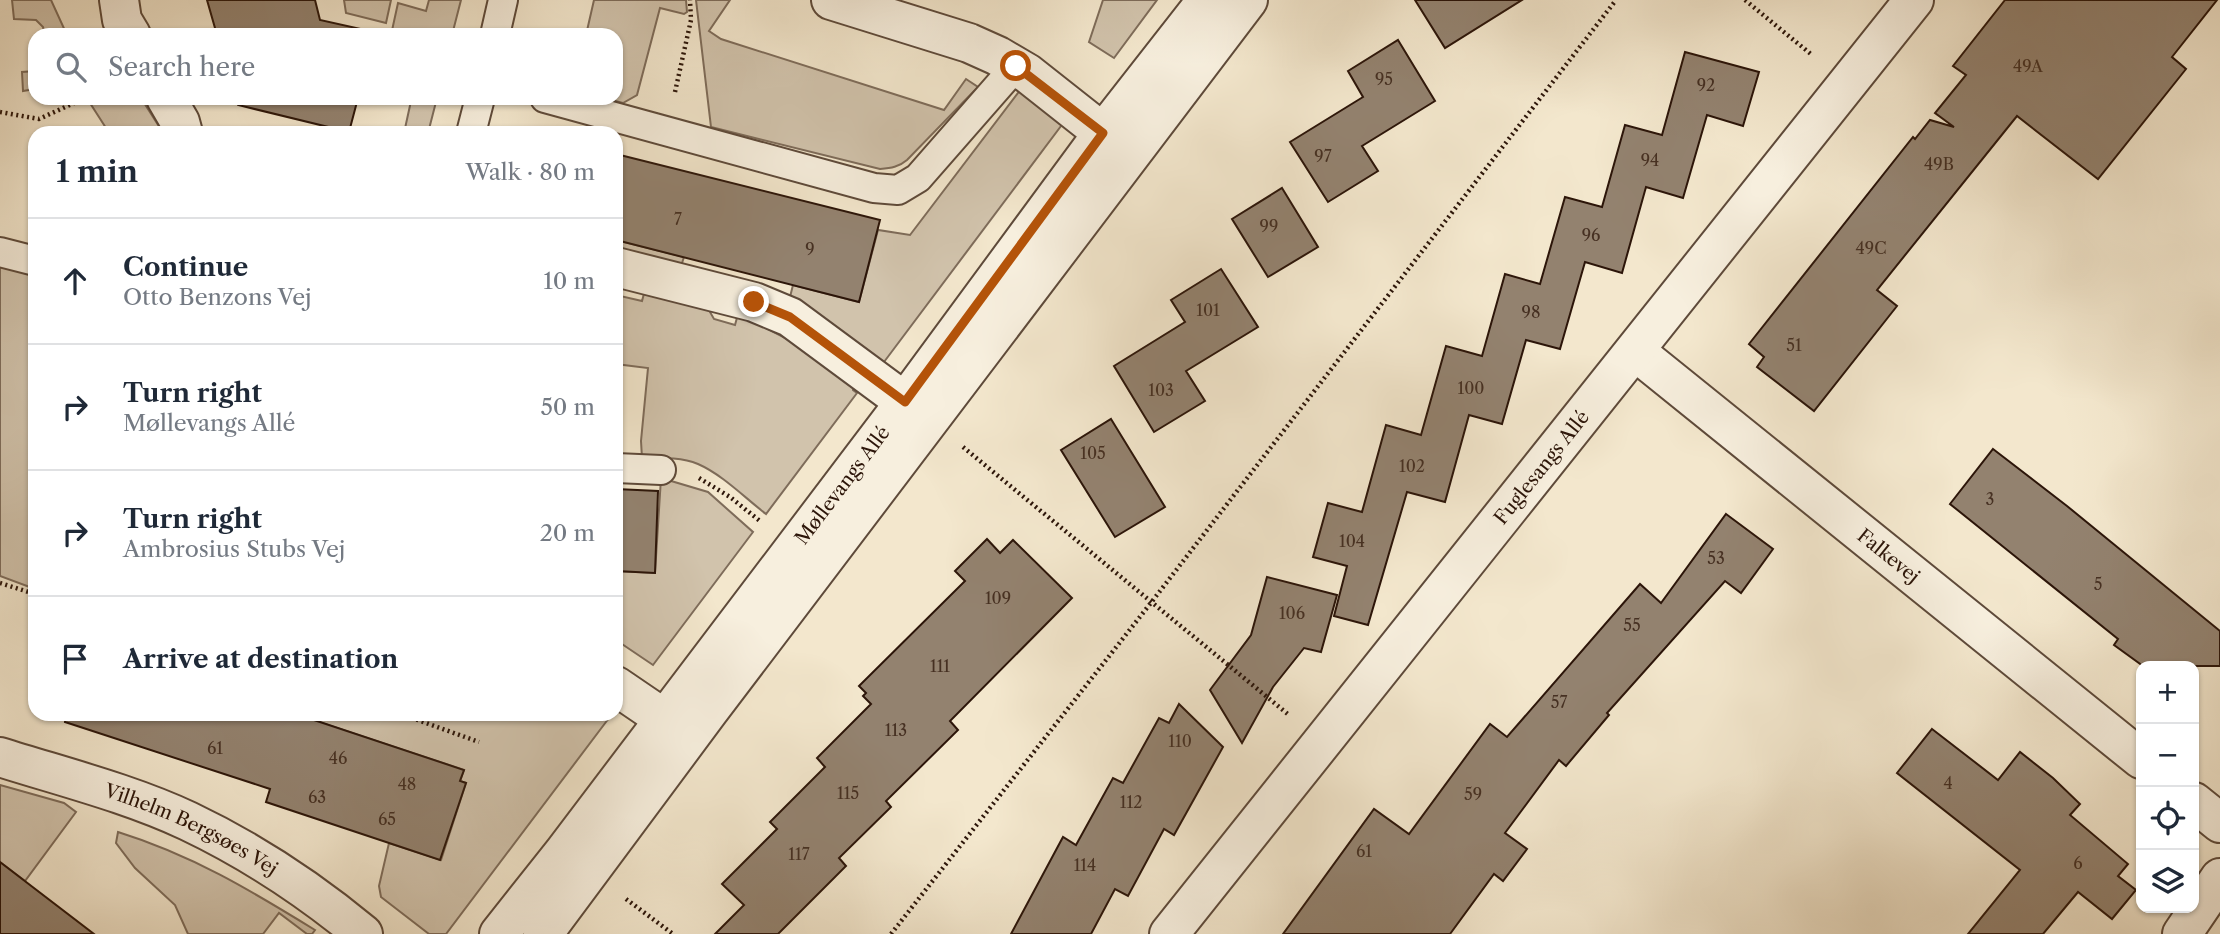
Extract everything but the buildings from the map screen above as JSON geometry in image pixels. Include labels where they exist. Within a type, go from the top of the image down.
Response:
[{"type":"street","points":[[119,0],[122,20],[127,28]]},
{"type":"street","points":[[831,0],[969,43],[1016,66],[1103,133]]},
{"type":"street","name":"Møllevangs Allé","points":[[543,934],[708,712],[918,411],[1103,133],[1206,0]]},
{"type":"street","name":"Møllevangs Allé","points":[[499,934],[794,547],[918,411],[1248,0]]},
{"type":"street","name":"Fuglesangs Allé","points":[[1169,934],[1914,0]]},
{"type":"street","points":[[170,105],[181,126]]},
{"type":"street","points":[[623,269],[754,302],[790,317],[918,411]]},
{"type":"street","name":"Falkevej","points":[[1635,351],[2136,755]]},
{"type":"street","points":[[623,691],[663,718]]},
{"type":"street","name":"Vilhelm Bergsøes Vej","points":[[0,757],[122,795],[186,820],[242,849],[309,892],[360,933]]},
{"type":"street","points":[[2199,806],[2220,822]]},
{"type":"street","points":[[2182,934],[2220,878]]},
{"type":"lane","points":[[497,28],[503,0]]},
{"type":"lane","points":[[572,105],[874,188],[898,190],[918,178],[1016,66]]},
{"type":"lane","points":[[473,126],[478,105]]},
{"type":"lane","points":[[0,252],[28,259]]},
{"type":"lane","points":[[623,468],[661,470]]},
{"type":"path","points":[[667,130],[691,20],[690,0]]},
{"type":"path","points":[[891,934],[1150,604],[1616,0]]},
{"type":"path","points":[[1745,0],[1848,84]]},
{"type":"path","points":[[0,112],[39,119],[70,105]]},
{"type":"path","points":[[918,411],[1150,604],[1322,742]]},
{"type":"path","points":[[661,470],[702,478],[794,547]]},
{"type":"path","points":[[0,583],[28,592]]},
{"type":"path","points":[[423,721],[479,742]]},
{"type":"shaded area","points":[[12,0],[51,0],[64,28],[43,28],[36,20],[14,19]]},
{"type":"shaded area","points":[[344,0],[391,0],[386,23],[346,13]]},
{"type":"shaded area","points":[[429,0],[461,0],[454,28],[393,28],[398,3],[426,11]]},
{"type":"shaded area","points":[[594,0],[686,0],[687,12],[684,14],[660,8],[637,95],[623,103],[623,28],[588,28]]},
{"type":"shaded area","points":[[696,0],[730,0],[709,31],[721,39],[944,110],[966,79],[978,87],[907,160],[888,168],[880,169],[711,127]]},
{"type":"shaded area","points":[[1103,0],[1157,0],[1114,58],[1089,42]]},
{"type":"shaded area","points":[[22,72],[28,72],[28,90],[23,91]]},
{"type":"shaded area","points":[[1021,89],[1064,122],[881,366],[788,305],[793,285],[859,302],[878,230],[910,235]]},
{"type":"shaded area","points":[[91,105],[145,105],[159,126],[105,126]]},
{"type":"shaded area","points":[[410,105],[435,105],[430,126],[406,126]]},
{"type":"shaded area","points":[[623,242],[684,257],[680,269],[623,253]]},
{"type":"shaded area","points":[[0,266],[28,274],[28,586],[0,576]]},
{"type":"shaded area","points":[[645,290],[706,305],[714,319],[735,325],[738,314],[799,345],[854,383],[853,390],[857,393],[766,514],[725,480],[698,464],[678,459],[642,458],[641,441],[648,368],[623,365],[623,297],[642,301]]},
{"type":"shaded area","points":[[661,478],[708,492],[753,532],[653,665],[623,645],[623,571],[655,573]]},
{"type":"shaded area","points":[[316,721],[607,721],[446,934],[429,934],[381,897],[379,886],[389,843],[441,860],[466,783],[460,781],[464,770]]},
{"type":"shaded area","points":[[0,785],[64,803],[76,812],[25,881],[0,862]]},
{"type":"shaded area","points":[[118,832],[196,863],[244,887],[315,930],[312,934],[307,934],[279,913],[263,934],[188,934],[175,905],[135,868],[116,843]]},
{"type":"route","points":[[754,302],[790,317],[905,402],[1103,133],[1016,66]]}]
